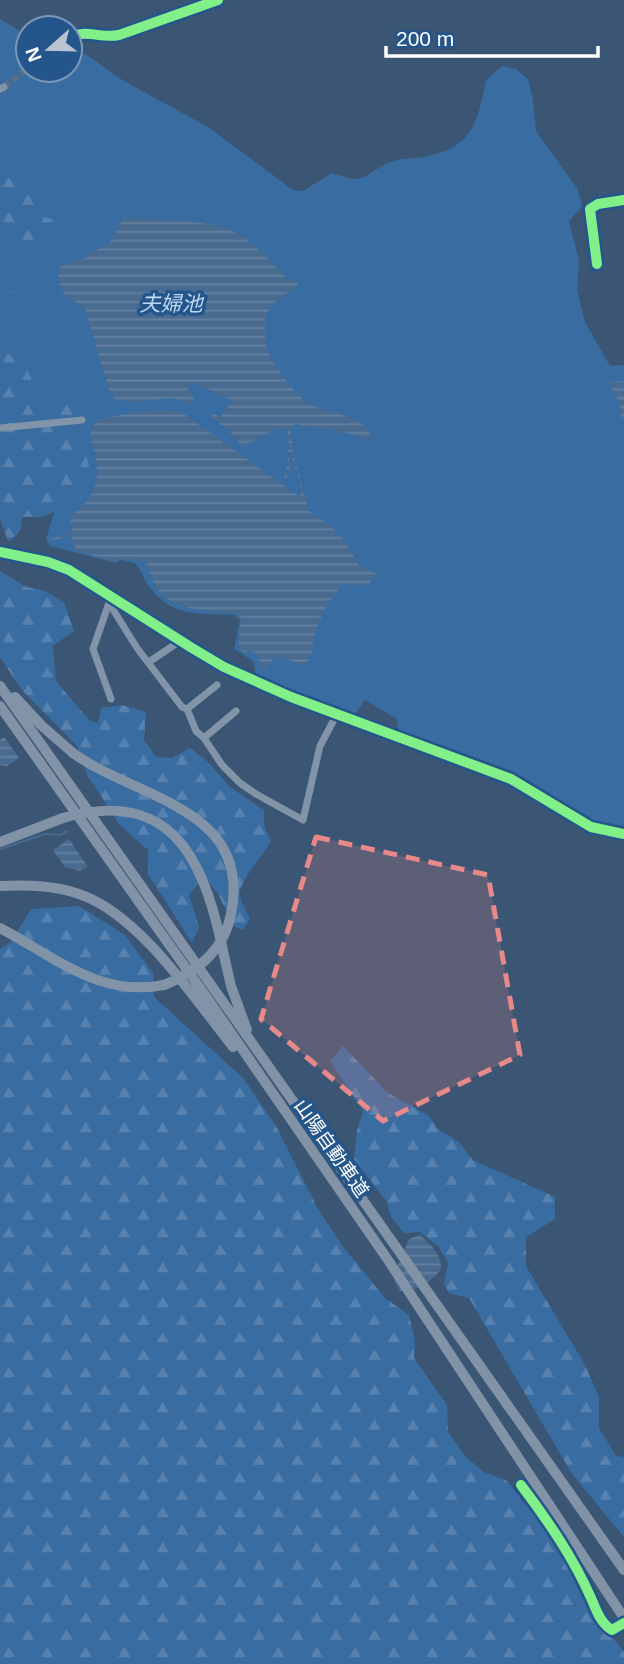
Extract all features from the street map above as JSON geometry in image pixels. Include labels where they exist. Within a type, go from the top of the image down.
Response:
[{"type":"highway","points":[[0,679],[34,719],[73,753],[102,771],[168,800],[198,818],[226,856],[231,872],[233,903],[225,934],[207,960],[195,971],[164,985],[131,989],[95,980],[0,928]]},
{"type":"highway","name":"山陽自動車道","points":[[0,686],[624,1570]]},
{"type":"highway","name":"山陽自動車道","points":[[0,706],[288,1114],[416,1301],[622,1622]]},
{"type":"highway","points":[[0,842],[63,818],[100,811],[125,811],[148,818],[171,832],[190,852],[203,878],[216,917],[231,986],[250,1040]]},
{"type":"highway","points":[[0,886],[40,886],[80,894],[110,909],[126,921],[153,948],[288,1114]]},
{"type":"street","points":[[84,33],[111,37],[218,0]]},
{"type":"street","points":[[597,264],[590,209],[598,204],[624,201]]},
{"type":"street","points":[[0,428],[82,420]]},
{"type":"street","points":[[0,552],[48,562],[81,577],[110,600],[225,667],[337,714],[511,779],[582,822],[603,831],[624,834]]},
{"type":"street","points":[[110,600],[137,648],[182,707],[187,709],[196,731],[204,738],[222,765],[256,794],[303,820],[320,746],[337,714]]},
{"type":"street","points":[[110,600],[93,649],[111,699]]},
{"type":"street","points":[[149,662],[180,641]]},
{"type":"street","points":[[187,709],[217,685]]},
{"type":"street","points":[[204,738],[236,712]]},
{"type":"street","points":[[522,1485],[580,1573],[601,1620],[611,1630],[622,1622]]},
{"type":"highlighted area","points":[[316,837],[488,875],[520,1055],[383,1121],[261,1019]]},
{"type":"green space","points":[[0,19],[14,28],[14,84],[84,84],[85,54],[124,81],[208,127],[293,190],[303,191],[332,173],[359,179],[391,162],[424,157],[453,147],[463,140],[476,121],[486,80],[502,66],[516,69],[528,79],[536,131],[577,188],[582,206],[569,221],[579,261],[577,291],[585,322],[610,366],[624,365],[624,829],[609,827],[582,815],[533,783],[505,769],[398,732],[397,719],[365,700],[354,716],[256,675],[253,661],[234,649],[240,620],[234,615],[177,609],[158,596],[135,563],[120,560],[116,563],[50,546],[46,539],[54,512],[53,425],[0,361]]},
{"type":"green space","points":[[0,173],[39,196],[39,211],[43,217],[55,219],[62,224],[60,243],[41,247],[31,259],[26,258],[19,246],[0,243]]},
{"type":"green space","points":[[27,288],[30,293],[2,308],[0,314],[0,295]]},
{"type":"green space","points":[[0,348],[23,363],[36,392],[45,402],[101,402],[102,407],[82,411],[77,417],[89,474],[81,495],[71,504],[46,515],[22,518],[19,532],[8,541],[0,519]]},
{"type":"green space","points":[[0,571],[26,587],[43,590],[64,602],[74,631],[53,646],[56,681],[89,720],[98,724],[101,708],[122,705],[146,712],[144,740],[156,757],[172,758],[190,748],[208,762],[230,787],[264,810],[264,825],[271,842],[242,884],[240,897],[250,919],[243,930],[234,926],[218,894],[204,876],[189,895],[199,927],[192,943],[148,874],[148,850],[119,824],[88,776],[77,746],[21,689],[0,657]]},
{"type":"green space","points":[[79,906],[125,935],[153,973],[154,997],[243,1078],[276,1126],[317,1207],[341,1244],[385,1298],[409,1315],[415,1341],[414,1358],[447,1405],[448,1432],[466,1457],[484,1472],[507,1481],[523,1502],[535,1510],[568,1563],[598,1620],[624,1652],[624,1664],[0,1664],[0,949],[11,942],[31,909]]},
{"type":"green space","points":[[343,1046],[388,1093],[429,1116],[438,1129],[459,1142],[473,1160],[555,1197],[555,1219],[526,1237],[526,1266],[585,1365],[599,1397],[599,1428],[616,1456],[624,1457],[624,1537],[572,1474],[469,1298],[449,1293],[444,1284],[448,1263],[438,1246],[420,1232],[404,1233],[391,1217],[387,1202],[354,1159],[357,1130],[363,1111],[330,1061]]},
{"type":"water","name":"夫婦池","points":[[124,217],[196,222],[228,229],[256,248],[288,280],[293,278],[298,285],[274,303],[265,315],[265,340],[269,354],[283,376],[305,401],[361,423],[371,436],[366,440],[352,434],[296,424],[292,426],[293,453],[309,511],[331,527],[345,542],[359,565],[377,574],[365,585],[343,584],[339,589],[318,623],[308,662],[300,665],[281,657],[272,660],[266,669],[263,669],[257,655],[249,649],[246,653],[238,650],[241,619],[238,614],[191,608],[169,600],[154,584],[147,563],[127,559],[116,562],[81,552],[75,548],[71,535],[47,540],[70,533],[70,516],[89,498],[94,489],[97,469],[90,433],[97,420],[128,414],[161,410],[181,412],[300,497],[301,488],[291,453],[288,453],[287,428],[271,431],[243,447],[211,417],[214,413],[220,418],[232,400],[193,382],[187,391],[194,396],[192,405],[170,398],[145,402],[114,399],[85,309],[61,291],[58,275],[60,267],[85,258],[110,242]]},
{"type":"water","points":[[624,381],[624,421],[609,382]]},
{"type":"water","points":[[288,454],[290,466],[286,479],[284,478]]},
{"type":"water","points":[[4,737],[19,758],[7,766],[0,765],[0,740]]},
{"type":"water","points":[[69,839],[88,867],[80,871],[65,867],[53,850]]},
{"type":"water","points":[[420,1235],[437,1255],[441,1269],[423,1285],[400,1291],[395,1282],[398,1265],[409,1239]]},
{"type":"waterway","points":[[0,849],[45,834],[61,835],[67,831]]},
{"type":"tunnel","points":[[4,87],[14,79]]},
{"type":"cycle path","points":[[84,34],[119,35],[218,0]]},
{"type":"cycle path","points":[[597,264],[590,209],[598,204],[624,200]]},
{"type":"cycle path","points":[[0,552],[48,562],[69,570],[224,667],[291,697],[511,779],[591,827],[624,834]]},
{"type":"cycle path","points":[[521,1485],[568,1554],[601,1620],[612,1630],[624,1623]]}]
